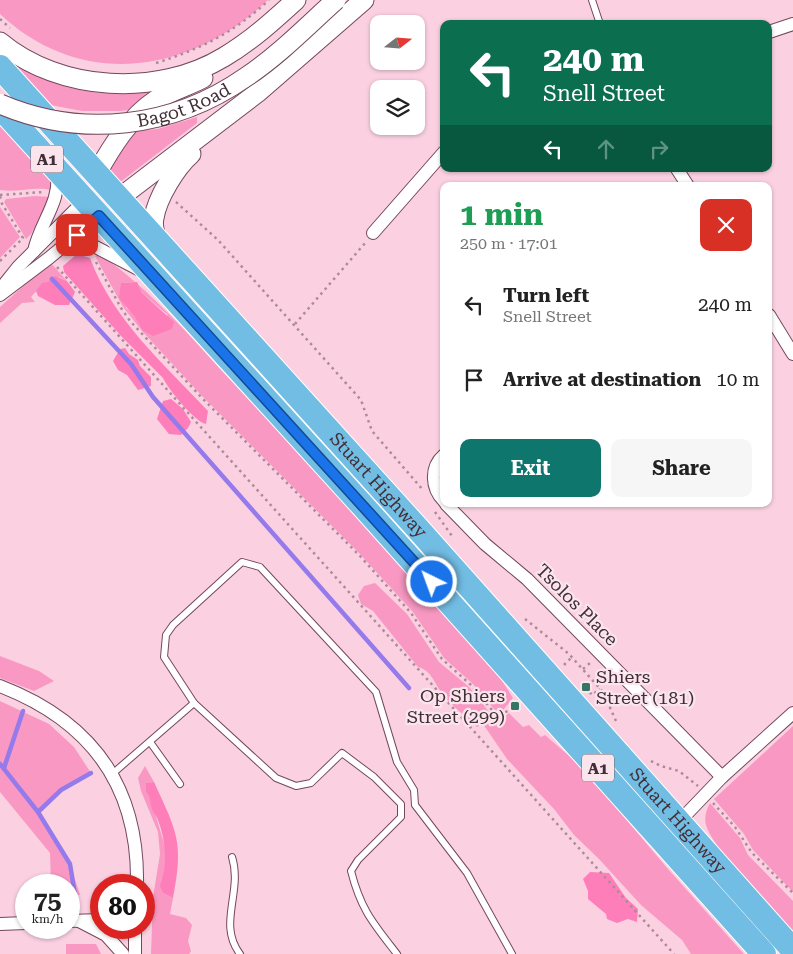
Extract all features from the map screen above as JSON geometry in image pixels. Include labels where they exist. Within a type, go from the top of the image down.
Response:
[{"type":"highway","name":"Stuart Highway","points":[[0,67],[418,529],[670,830],[764,954]]},
{"type":"highway","name":"Stuart Highway","points":[[0,105],[152,274],[670,830],[793,950]]},
{"type":"highway","points":[[97,173],[92,208],[118,199]]},
{"type":"main road","name":"Bagot Road","points":[[7,38],[36,64],[70,77],[86,81],[133,84],[163,80],[198,70],[223,58],[269,26],[296,0]]},
{"type":"main road","name":"Bagot Road","points":[[0,105],[38,118],[87,125],[142,122],[179,112],[214,97],[246,77],[293,40],[336,0]]},
{"type":"main road","name":"Bagot Road","points":[[118,199],[257,93],[364,0]]},
{"type":"main road","points":[[97,173],[120,135],[148,106],[243,54],[253,46],[269,26]]},
{"type":"main road","points":[[157,241],[153,220],[156,210],[180,165],[294,67],[323,36]]},
{"type":"street","points":[[772,31],[793,24]]},
{"type":"street","points":[[373,234],[440,157]]},
{"type":"street","points":[[33,252],[38,232],[57,196],[59,186],[57,169]]},
{"type":"street","points":[[66,245],[92,208]]},
{"type":"street","points":[[0,289],[33,252],[92,208]]},
{"type":"street","points":[[0,295],[73,241],[86,242],[138,270],[152,274]]},
{"type":"street","points":[[772,320],[793,354]]},
{"type":"street","points":[[440,458],[434,470],[434,481],[440,497]]},
{"type":"street","name":"Tsolos Place","points":[[449,507],[485,544],[527,579],[722,777]]},
{"type":"street","points":[[0,686],[40,703],[57,714],[88,742],[111,775],[128,813],[134,839],[136,874]]},
{"type":"street","points":[[670,830],[722,777],[793,713]]},
{"type":"street","points":[[131,874],[136,859]]},
{"type":"street","points":[[0,924],[15,923]]},
{"type":"street","points":[[80,924],[106,935],[123,954]]},
{"type":"street","points":[[135,939],[135,954]]},
{"type":"lane","points":[[592,0],[599,20]]},
{"type":"lane","points":[[397,954],[369,918],[358,898],[351,871],[358,860],[401,817],[401,804],[374,777],[342,753],[311,782],[296,786],[276,778],[194,703],[164,657],[166,635],[173,624],[242,562],[260,567],[376,692],[397,762],[414,790],[415,805],[467,874],[510,952]]},
{"type":"lane","points":[[111,775],[194,703]]},
{"type":"lane","points":[[150,742],[180,784]]},
{"type":"lane","points":[[232,858],[236,881],[230,923],[231,937],[240,954]]},
{"type":"path","points":[[154,64],[193,52],[218,40],[269,0]]},
{"type":"path","points":[[0,19],[7,38]]},
{"type":"path","points":[[0,261],[23,238],[1,202],[0,195],[50,193]]},
{"type":"path","points":[[295,324],[373,234]]},
{"type":"path","points":[[93,256],[130,321],[202,398],[360,556],[411,612],[442,659],[471,685],[497,716],[515,706]]},
{"type":"path","points":[[49,258],[674,954]]},
{"type":"path","points":[[586,687],[592,695],[600,689]]},
{"type":"shaded area","points":[[0,0],[268,0],[238,25],[205,44],[171,57],[136,63],[101,63],[66,55],[32,38],[0,14]]},
{"type":"shaded area","points":[[19,67],[50,81],[81,90],[108,93],[136,93],[163,90],[135,109],[82,111],[45,104],[18,69]]},
{"type":"shaded area","points":[[197,117],[197,123],[119,183],[110,170],[117,153],[133,131],[158,129]]},
{"type":"shaded area","points":[[0,118],[40,162],[51,181],[52,190],[0,190]]},
{"type":"shaded area","points":[[35,196],[51,197],[31,234],[26,239],[4,202],[6,199]]},
{"type":"shaded area","points":[[0,207],[20,237],[0,258]]},
{"type":"shaded area","points":[[77,254],[90,258],[112,301],[126,321],[157,358],[208,411],[206,424],[195,418],[170,390],[163,378],[122,337],[64,272],[63,266]]},
{"type":"shaded area","points":[[99,254],[135,282],[121,283],[126,308],[136,315],[142,330],[168,315],[142,293],[138,285],[187,333],[492,665],[513,698],[499,715],[473,684],[444,658],[413,612],[359,553],[201,395],[142,331],[123,307],[95,256]]},
{"type":"shaded area","points":[[50,262],[67,281],[59,277],[41,286],[31,297],[35,302],[22,303],[0,323],[0,307]]},
{"type":"shaded area","points":[[55,276],[67,281],[75,292],[69,305],[55,305],[38,296],[36,291],[42,283],[48,282]]},
{"type":"shaded area","points":[[137,282],[142,293],[174,322],[172,329],[153,336],[142,330],[135,317],[119,298],[121,283]]},
{"type":"shaded area","points":[[125,348],[129,354],[138,360],[140,366],[151,377],[151,386],[138,390],[127,375],[118,370],[113,361],[120,349]]},
{"type":"shaded area","points":[[171,399],[183,409],[191,422],[181,435],[169,434],[157,419],[163,401]]},
{"type":"shaded area","points":[[375,583],[407,614],[439,662],[469,687],[494,718],[499,721],[509,713],[523,727],[529,725],[541,737],[545,735],[581,766],[668,869],[744,954],[691,954],[682,940],[641,905],[574,835],[554,809],[507,759],[483,724],[477,727],[450,702],[430,674],[418,667],[373,611],[361,604],[358,595],[364,586]]},
{"type":"shaded area","points":[[0,656],[39,671],[54,681],[34,691],[0,678]]},
{"type":"shaded area","points":[[0,701],[49,724],[74,747],[91,773],[61,790],[38,812],[70,864],[73,874],[51,874],[50,853],[0,792]]},
{"type":"shaded area","points":[[793,726],[793,892],[753,850],[744,834],[714,799]]},
{"type":"shaded area","points":[[145,766],[154,782],[146,783],[166,850],[163,893],[173,898],[170,914],[186,918],[192,925],[188,941],[191,951],[189,954],[151,954],[152,939],[155,939],[155,885],[160,854],[158,832],[141,791],[138,778]]},
{"type":"shaded area","points":[[154,782],[173,826],[178,850],[173,898],[163,893],[160,886],[165,861],[163,836],[146,791],[146,783]]},
{"type":"shaded area","points":[[710,803],[740,838],[748,855],[793,901],[793,933],[731,864],[711,836],[705,820],[706,811]]},
{"type":"shaded area","points":[[590,872],[609,873],[626,898],[638,909],[637,922],[628,919],[617,923],[607,919],[606,914],[588,899],[588,891],[583,879]]},
{"type":"shaded area","points":[[66,944],[96,944],[101,954],[66,954]]},
{"type":"waterway","points":[[52,279],[131,364],[153,397],[409,688]]},
{"type":"waterway","points":[[4,768],[23,711]]},
{"type":"waterway","points":[[0,764],[38,812],[70,864],[72,874]]},
{"type":"waterway","points":[[38,812],[61,790],[91,773]]},
{"type":"place","name":"Shiers Street (181)","points":[[586,687]]},
{"type":"place","name":"Op Shiers Street (299)","points":[[515,706]]},
{"type":"route","points":[[77,235],[99,216],[432,582]]}]
